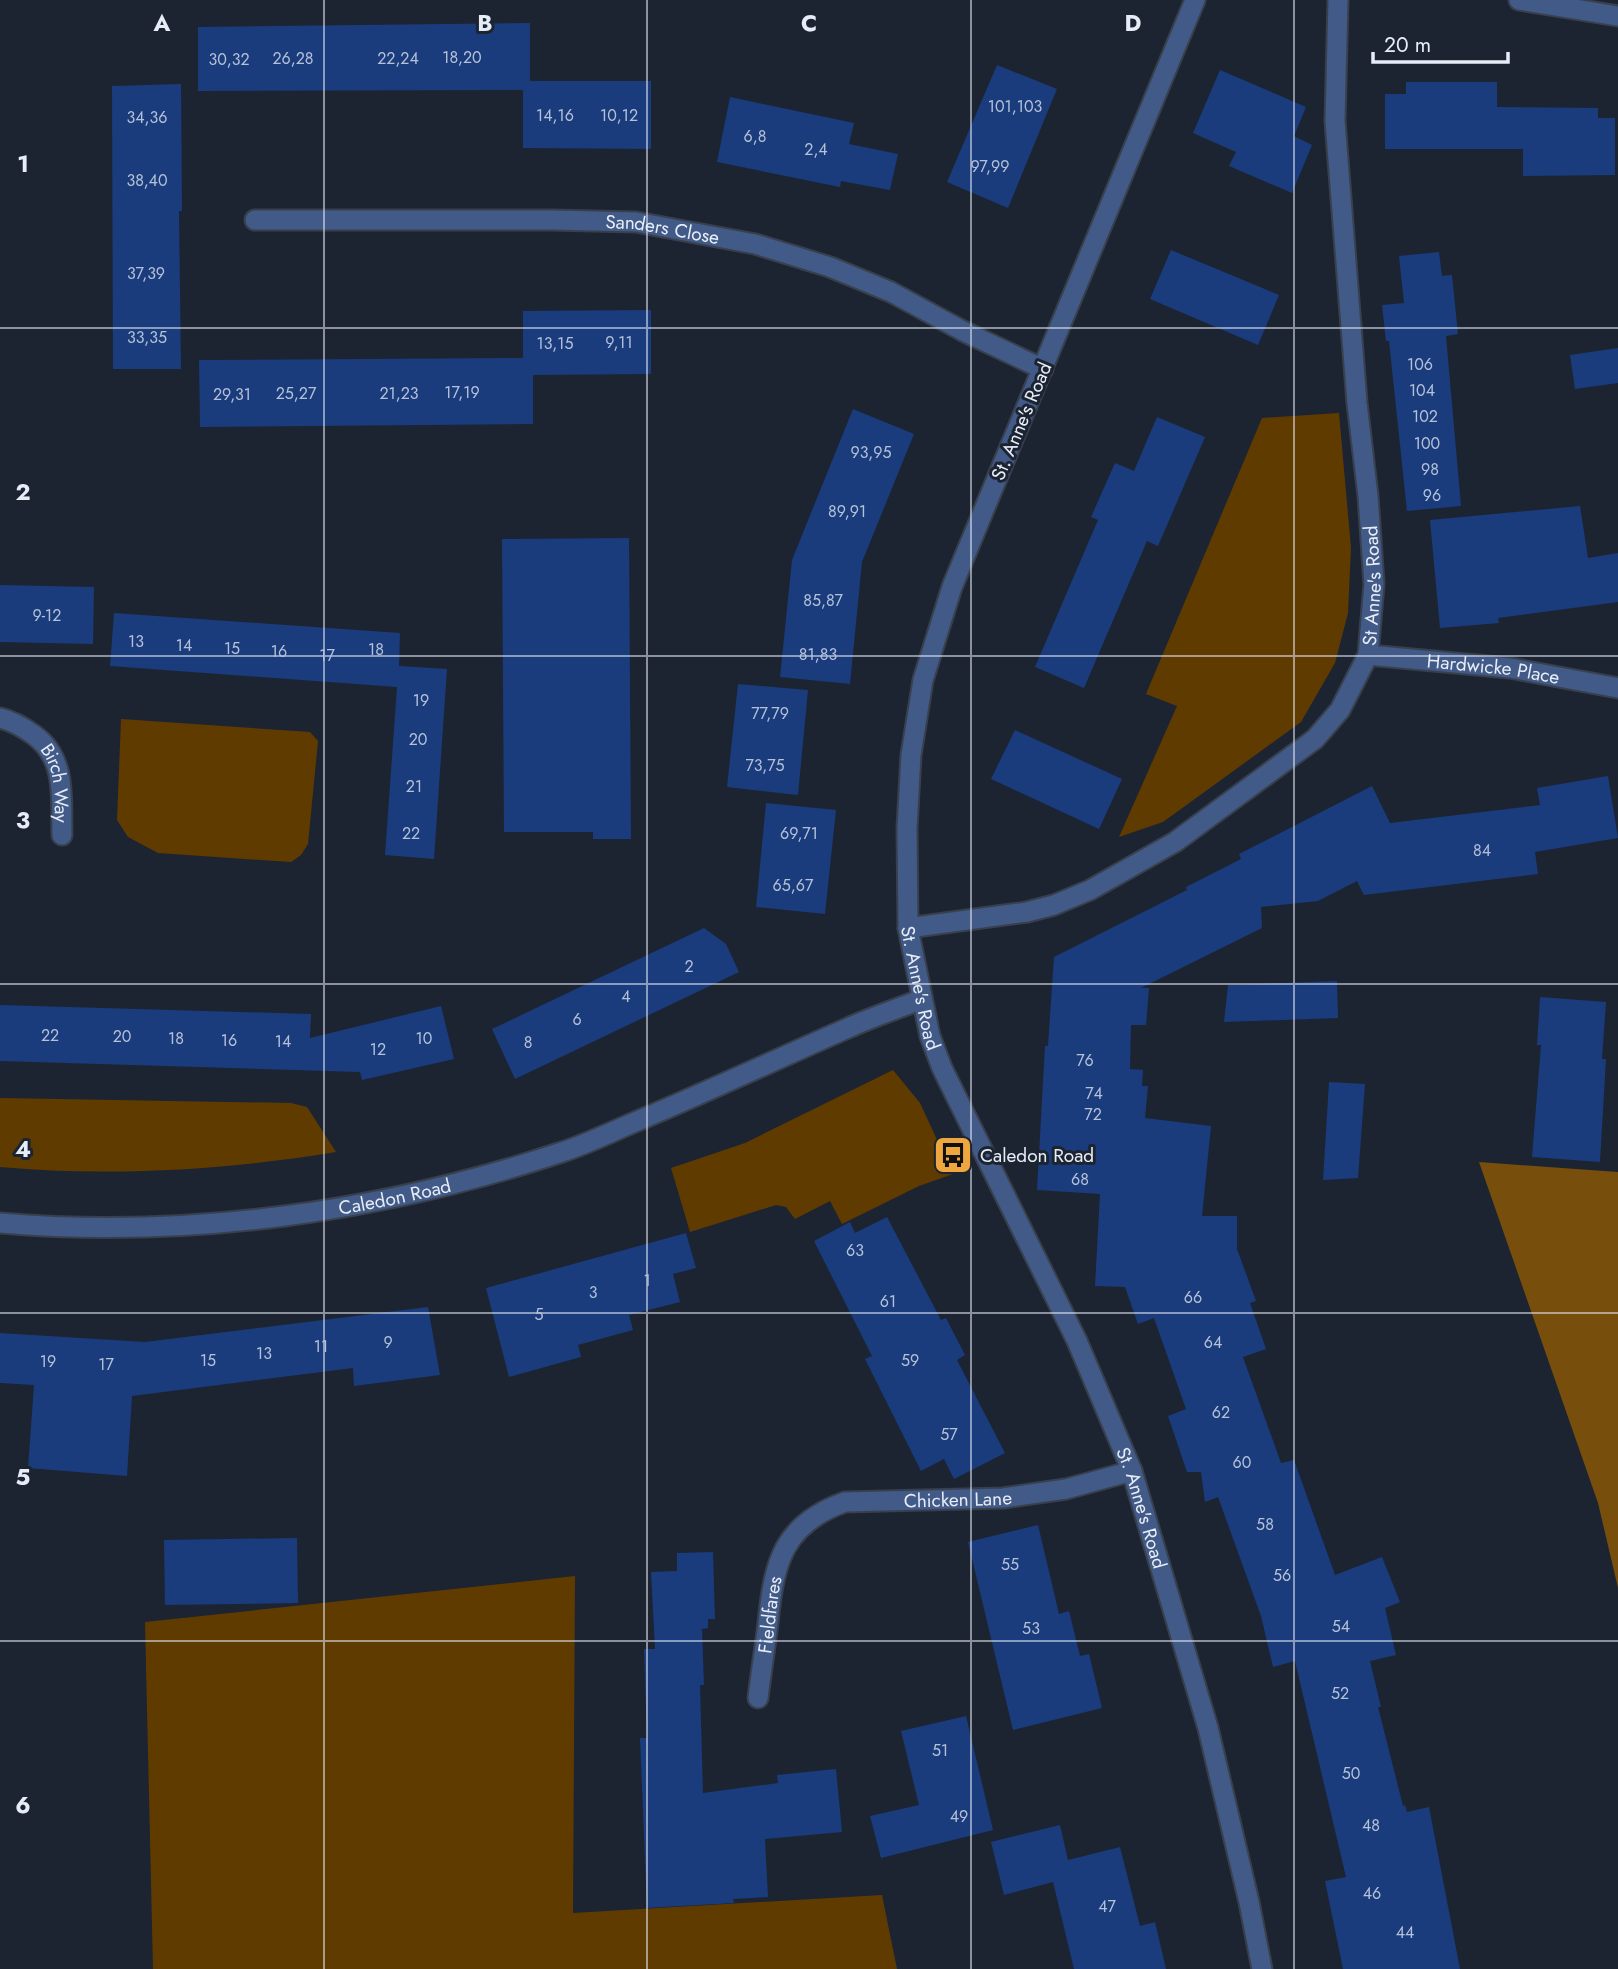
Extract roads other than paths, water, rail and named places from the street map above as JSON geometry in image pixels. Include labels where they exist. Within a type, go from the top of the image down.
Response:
[{"type":"street","name":"St. Anne's Road","points":[[1195,0],[952,587],[923,680],[911,755],[907,828],[908,928],[930,1036],[942,1068],[1077,1341],[1132,1471],[1208,1728],[1250,1902],[1262,1969]]},
{"type":"street","name":"St Anne's Road","points":[[908,928],[1027,912],[1054,905],[1090,891],[1175,842],[1315,739],[1340,710],[1368,656],[1373,572],[1335,121],[1338,0]]},
{"type":"street","points":[[1519,0],[1618,16]]},
{"type":"street","name":"Sanders Close","points":[[255,220],[636,222],[755,244],[830,267],[891,292],[963,331],[1043,369]]},
{"type":"street","name":"Hardwicke Place","points":[[1368,656],[1510,668],[1618,688]]},
{"type":"street","name":"Birch Way","points":[[0,718],[13,721],[46,744],[56,760],[61,784],[62,835]]},
{"type":"street","name":"Caledon Road","points":[[0,1223],[60,1228],[199,1225],[348,1208],[448,1186],[564,1152],[850,1027],[922,999]]},
{"type":"street","name":"Chicken Lane","points":[[791,1536],[823,1510],[845,1502],[1003,1498],[1066,1489],[1132,1471]]},
{"type":"street","name":"Fieldfares","points":[[758,1698],[771,1586],[779,1557],[791,1536]]},
{"type":"place","name":"Caledon Road","points":[[953,1155]]}]
